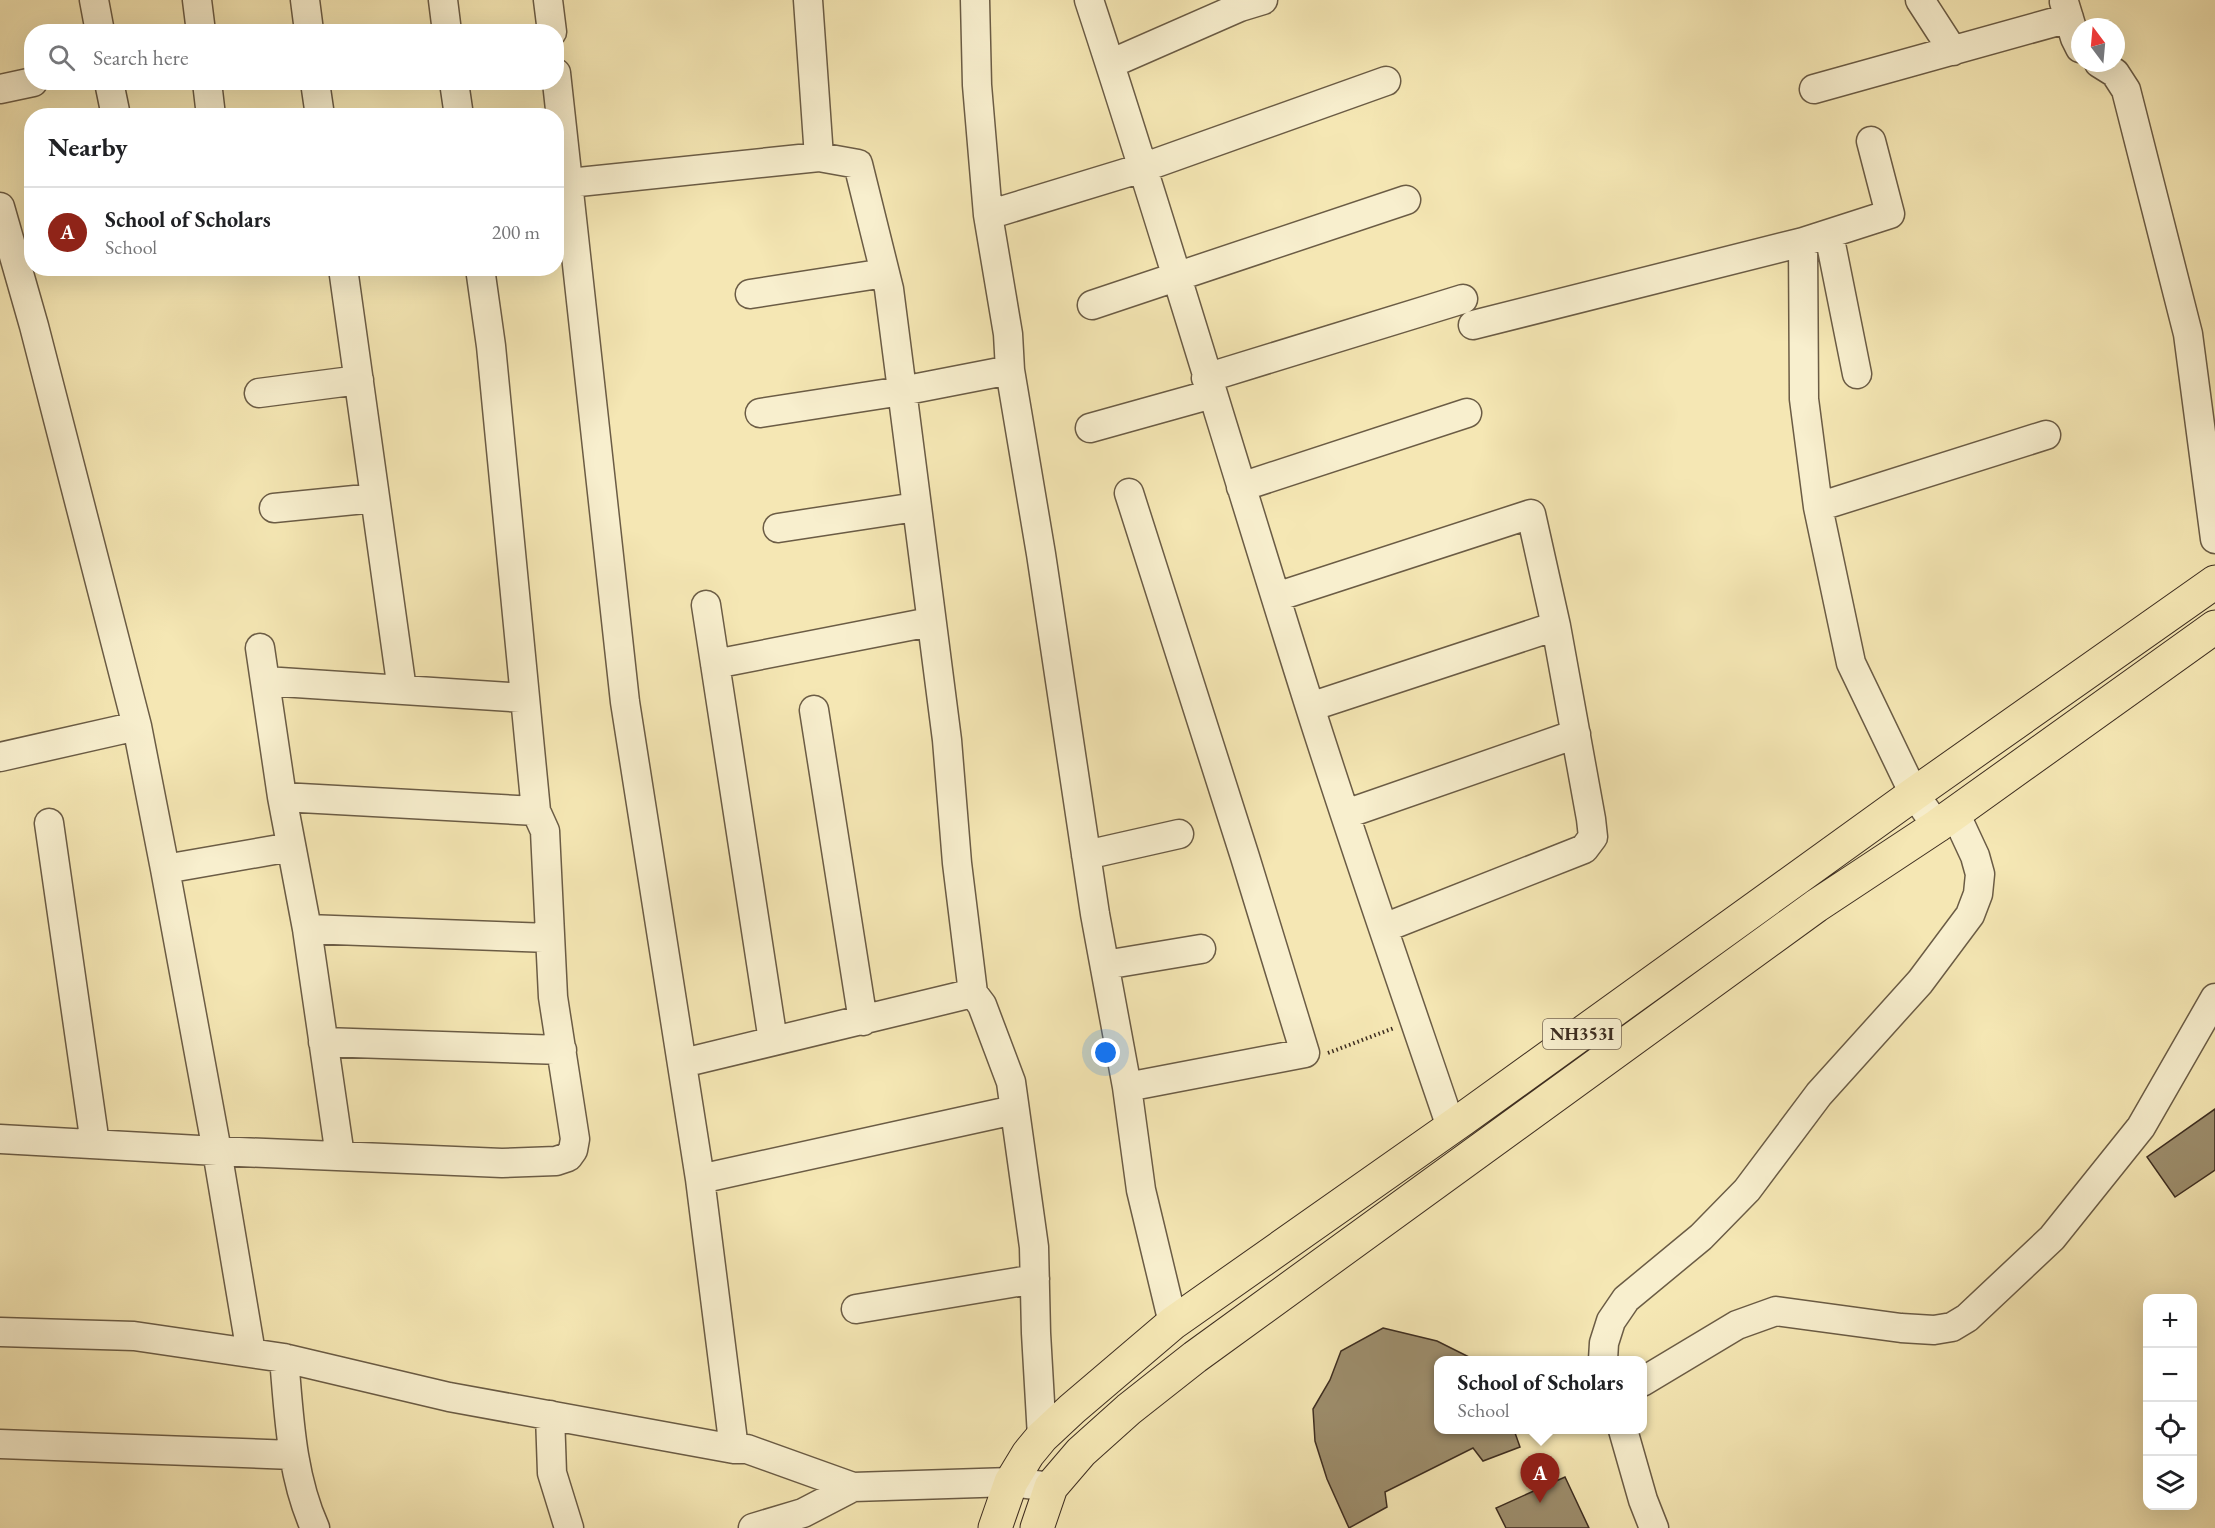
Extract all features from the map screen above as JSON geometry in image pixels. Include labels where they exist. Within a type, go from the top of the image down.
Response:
[{"type":"highway","name":"NH353I","points":[[995,1528],[1011,1482],[1028,1454],[1042,1437],[1072,1408],[1173,1323],[2215,582]]},
{"type":"highway","name":"NH353I","points":[[1036,1528],[1052,1487],[1081,1452],[1129,1408],[1195,1357],[1816,906],[1946,819],[2215,627]]},
{"type":"street","points":[[94,0],[98,24]]},
{"type":"street","points":[[197,0],[200,24]]},
{"type":"street","points":[[305,0],[307,24]]},
{"type":"street","points":[[443,0],[446,24]]},
{"type":"street","points":[[548,0],[551,24]]},
{"type":"street","points":[[808,0],[819,157]]},
{"type":"street","points":[[975,0],[978,85],[988,215],[1008,334],[1010,370],[1041,554],[1086,855],[1127,1087],[1141,1190],[1173,1323]]},
{"type":"street","points":[[1089,0],[1177,275],[1209,386],[1310,707],[1451,1127]]},
{"type":"street","points":[[1110,64],[1263,0]]},
{"type":"street","points":[[1920,0],[1953,51]]},
{"type":"street","points":[[1815,89],[1953,51],[2066,9],[2071,27]]},
{"type":"street","points":[[2113,72],[2122,81],[2126,90],[2188,334],[2215,539]]},
{"type":"street","points":[[988,215],[1142,168],[1386,81]]},
{"type":"street","points":[[0,89],[24,84]]},
{"type":"street","points":[[111,90],[114,108]]},
{"type":"street","points":[[208,90],[210,108]]},
{"type":"street","points":[[316,90],[319,108]]},
{"type":"street","points":[[455,90],[458,108]]},
{"type":"street","points":[[558,90],[560,108]]},
{"type":"street","points":[[564,141],[626,702],[700,1179],[734,1449]]},
{"type":"street","points":[[1090,428],[1209,386],[1468,312],[1816,238],[1890,214],[1871,141]]},
{"type":"street","points":[[569,183],[819,157],[858,164],[889,289],[930,622],[947,740],[957,863],[973,993],[982,1005],[1011,1082],[1034,1247],[1042,1437]]},
{"type":"street","points":[[1092,304],[1406,200]]},
{"type":"street","points":[[0,207],[34,326],[137,726],[217,1152],[250,1353]]},
{"type":"street","points":[[1816,238],[1857,374]]},
{"type":"street","points":[[1603,1356],[1604,1343],[1611,1321],[1626,1299],[1701,1238],[1748,1190],[1819,1094],[1920,982],[1970,915],[1978,894],[1980,874],[1976,856],[1946,819],[1914,794],[1851,663],[1818,507],[1804,399],[1816,238]]},
{"type":"street","points":[[750,294],[885,273]]},
{"type":"street","points":[[344,276],[402,690]]},
{"type":"street","points":[[0,1139],[217,1152],[502,1163],[556,1161],[568,1157],[573,1150],[575,1139],[553,997],[545,831],[536,811],[492,358],[481,276]]},
{"type":"street","points":[[760,413],[902,391],[1010,370]]},
{"type":"street","points":[[259,393],[359,380]]},
{"type":"street","points":[[1241,487],[1467,413]]},
{"type":"street","points":[[1818,507],[2046,435]]},
{"type":"street","points":[[1127,1087],[1305,1053],[1129,493]]},
{"type":"street","points":[[274,508],[375,498]]},
{"type":"street","points":[[778,528],[916,507]]},
{"type":"street","points":[[1276,597],[1531,514],[1556,626],[1593,837],[1584,849],[1384,928]]},
{"type":"street","points":[[706,605],[773,1041]]},
{"type":"street","points":[[715,664],[930,622]]},
{"type":"street","points":[[1310,707],[1556,626]]},
{"type":"street","points":[[260,648],[282,797],[307,929],[340,1156]]},
{"type":"street","points":[[265,681],[524,698]]},
{"type":"street","points":[[814,710],[863,1021]]},
{"type":"street","points":[[0,757],[137,726]]},
{"type":"street","points":[[1346,814],[1576,734]]},
{"type":"street","points":[[282,797],[536,811]]},
{"type":"street","points":[[49,823],[95,1144]]},
{"type":"street","points":[[1086,855],[1179,834]]},
{"type":"street","points":[[165,869],[291,847]]},
{"type":"street","points":[[307,929],[550,938]]},
{"type":"street","points":[[1105,965],[1201,949]]},
{"type":"street","points":[[683,1063],[973,993]]},
{"type":"street","points":[[1647,1379],[1737,1324],[1776,1311],[1901,1328],[1934,1330],[1952,1327],[1967,1318],[2052,1238],[2141,1127],[2215,998]]},
{"type":"street","points":[[323,1042],[562,1050]]},
{"type":"street","points":[[700,1179],[1014,1110]]},
{"type":"street","points":[[856,1309],[1035,1279]]},
{"type":"street","points":[[0,1332],[134,1336],[284,1358],[449,1397],[734,1449],[747,1449],[853,1487],[1011,1482],[1052,1487]]},
{"type":"street","points":[[284,1358],[293,1455],[315,1528]]},
{"type":"street","points":[[550,1415],[552,1473],[569,1528]]},
{"type":"street","points":[[1624,1434],[1654,1528]]},
{"type":"street","points":[[0,1444],[293,1455]]},
{"type":"street","points":[[753,1528],[803,1513],[853,1487]]},
{"type":"street","points":[[295,1528],[304,1497]]},
{"type":"path","points":[[1305,1053],[1321,1055],[1415,1021]]},
{"type":"building","points":[[2215,1109],[2215,1170],[2175,1197],[2147,1157]]},
{"type":"building","points":[[1383,1328],[1437,1341],[1467,1356],[1434,1356],[1434,1434],[1515,1434],[1520,1447],[1483,1461],[1473,1448],[1385,1492],[1387,1507],[1349,1528],[1327,1479],[1315,1441],[1313,1409],[1330,1380],[1341,1351]]},
{"type":"building","points":[[1565,1477],[1589,1528],[1506,1528],[1496,1508]]},
{"type":"place","name":"School of Scholars","points":[[1540,1503]]}]
